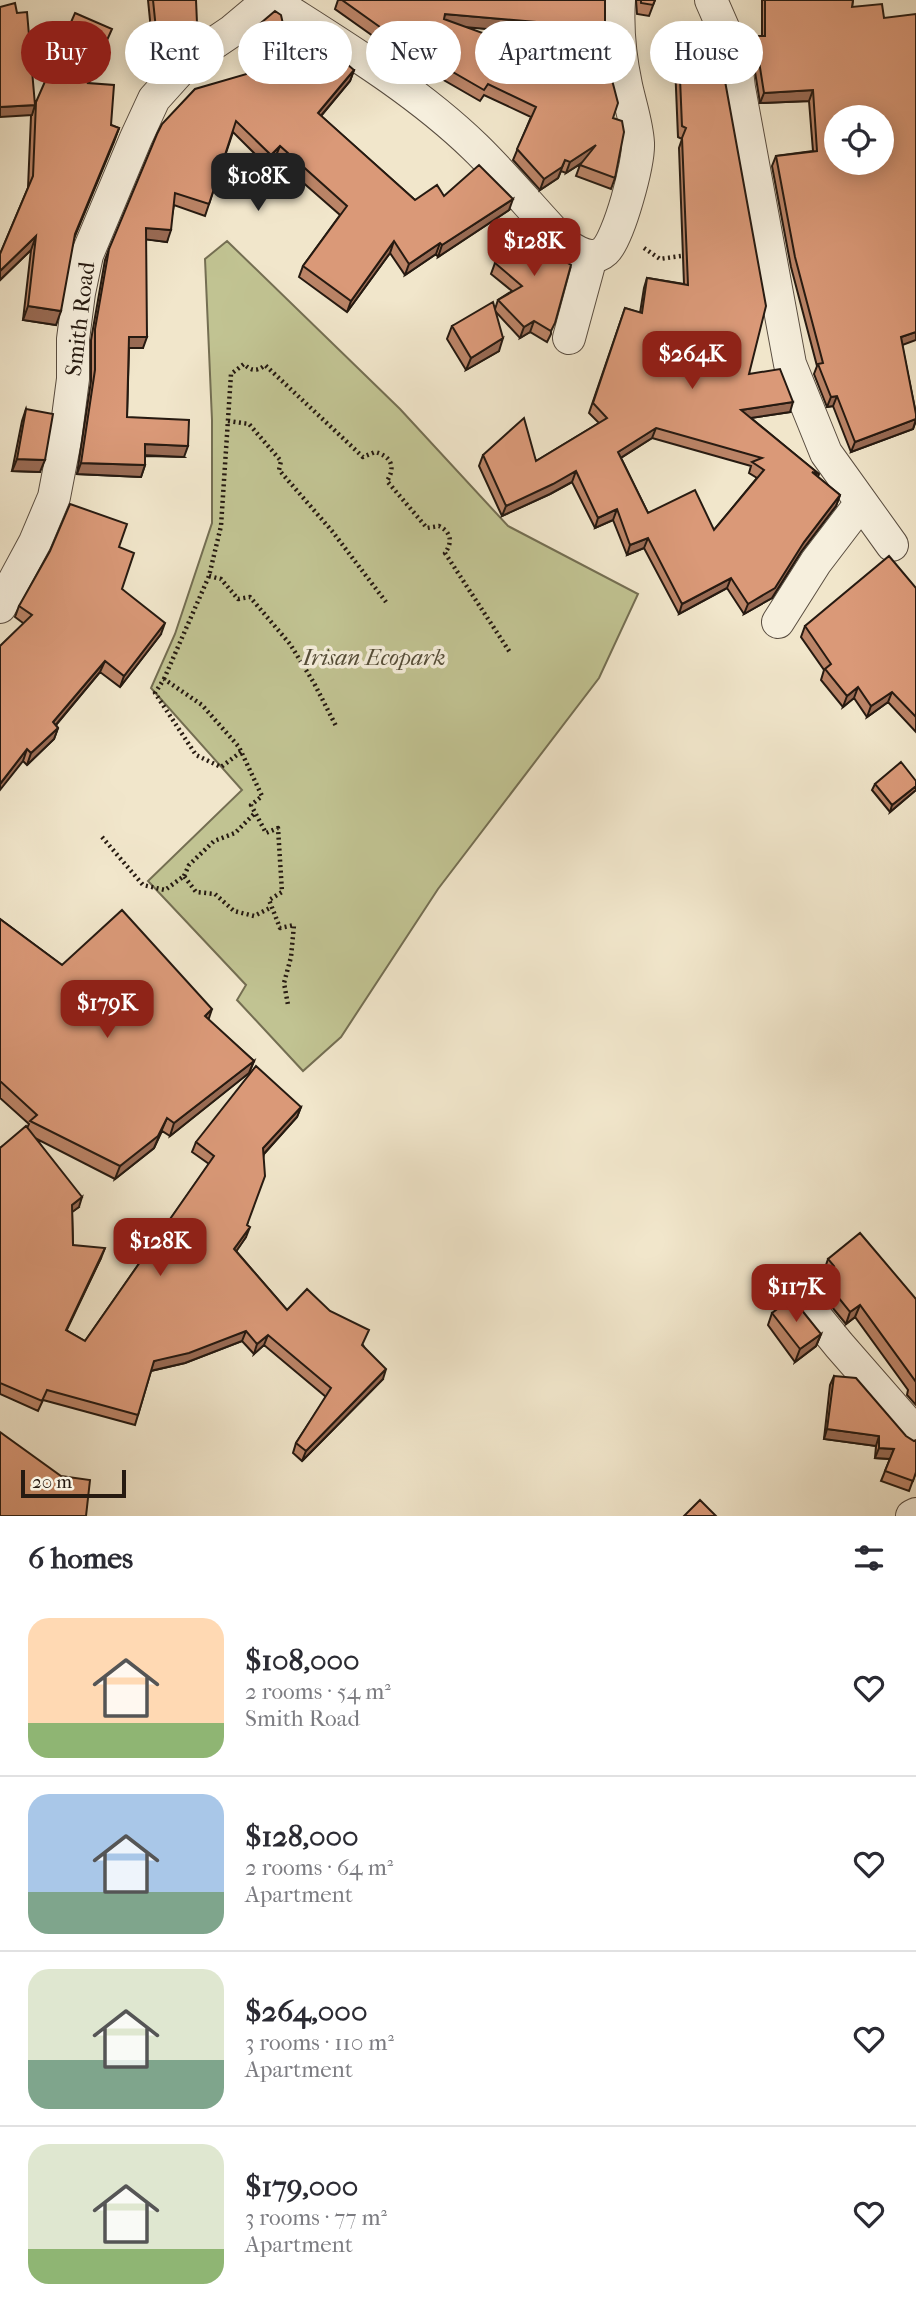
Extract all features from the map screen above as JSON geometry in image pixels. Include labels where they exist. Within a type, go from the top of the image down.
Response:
[{"type":"street","points":[[270,0],[358,56],[436,113],[474,146],[566,245],[577,253],[591,257],[605,251],[623,214],[638,144],[617,25],[619,0]]},
{"type":"street","name":"Smith Road","points":[[0,607],[35,542],[54,497],[65,440],[73,379],[79,293],[87,255],[136,138],[154,99],[189,60],[232,31],[270,0]]},
{"type":"street","points":[[711,0],[735,55],[790,364],[826,453],[892,545]]},
{"type":"street","points":[[569,338],[591,257]]},
{"type":"street","points":[[778,622],[816,562],[861,503]]},
{"type":"street","points":[[787,1281],[838,1345],[916,1433]]},
{"type":"path","points":[[616,228],[660,259],[700,252]]},
{"type":"path","points":[[241,752],[221,767],[196,755],[155,694],[209,576],[221,526],[231,374],[244,364],[255,370],[265,365],[363,457],[375,452],[388,457],[392,474],[387,481],[427,528],[439,526],[448,533],[451,540],[444,553],[511,654]]},
{"type":"path","points":[[228,421],[249,424],[281,461],[279,470],[332,531],[386,603]]},
{"type":"path","points":[[209,576],[221,579],[238,599],[250,597],[290,644],[337,726]]},
{"type":"path","points":[[163,679],[202,705],[241,752],[262,796],[251,804],[255,813],[265,833],[278,828],[282,892],[269,900],[280,928],[293,925],[291,957],[284,983],[288,1005]]},
{"type":"path","points":[[102,837],[144,884],[165,890],[184,876],[189,865],[214,841],[235,833],[255,813]]},
{"type":"path","points":[[184,876],[196,892],[215,894],[233,911],[254,916],[272,907]]},
{"type":"green space","name":"Irisan Ecopark","points":[[227,241],[400,409],[508,526],[638,594],[599,678],[438,889],[341,1037],[303,1071],[237,1000],[246,985],[148,881],[242,790],[151,688],[175,634],[212,523],[212,420],[205,259]]},
{"type":"building","points":[[153,0],[196,0],[197,21],[155,21]]},
{"type":"building","points":[[342,0],[605,0],[605,21],[525,21],[445,14],[444,19],[450,21],[371,21]]},
{"type":"building","points":[[641,0],[655,0],[653,5],[641,3]]},
{"type":"building","points":[[765,0],[853,0],[852,7],[882,4],[884,18],[916,14],[916,332],[901,337],[916,419],[855,442],[837,396],[831,397],[818,364],[823,363],[795,257],[776,156],[817,151],[813,90],[764,93]]},
{"type":"building","points":[[15,3],[17,13],[27,12],[28,21],[21,21],[21,84],[33,84],[35,105],[0,107],[0,7]]},
{"type":"building","points":[[275,11],[281,15],[282,21],[263,21]]},
{"type":"building","points":[[75,13],[94,21],[71,21]]},
{"type":"building","points":[[461,25],[475,30],[475,84],[488,84],[484,90],[461,77]]},
{"type":"building","points":[[238,77],[238,84],[342,84],[318,113],[415,200],[437,185],[444,196],[479,165],[513,199],[409,264],[394,241],[351,301],[303,266],[347,206],[280,146],[271,155],[236,121],[209,204],[175,193],[171,230],[146,228],[147,337],[129,337],[127,417],[189,420],[188,446],[145,444],[145,465],[81,463],[95,370],[95,329],[109,249],[162,124],[195,89],[224,84],[224,81]]},
{"type":"building","points":[[44,84],[114,85],[111,125],[119,128],[75,234],[61,311],[28,306],[36,236],[0,271],[0,254],[33,176],[36,102]]},
{"type":"building","points":[[488,84],[613,84],[618,103],[613,118],[622,121],[624,132],[615,178],[580,165],[596,145],[570,162],[565,160],[562,167],[544,179],[517,149],[536,107]]},
{"type":"building","points":[[680,84],[726,84],[766,306],[749,374],[780,369],[793,402],[741,410],[819,474],[812,472],[840,495],[804,542],[775,588],[748,604],[731,578],[682,604],[648,538],[630,545],[617,509],[598,518],[576,471],[506,506],[483,455],[524,418],[536,461],[607,418],[593,403],[625,308],[642,313],[647,278],[688,285],[682,138],[686,128],[682,126]],"holes":[[[656,428],[762,458],[752,462],[764,470],[714,530],[695,490],[648,513],[618,452]]]},
{"type":"building","points":[[532,220],[552,242],[546,250],[571,265],[551,331],[534,321],[524,327],[498,300],[522,286],[495,263]]},
{"type":"building","points":[[493,302],[503,338],[471,358],[452,326]]},
{"type":"building","points":[[26,409],[53,414],[45,460],[17,459]]},
{"type":"building","points":[[70,504],[127,524],[119,547],[134,553],[122,589],[165,623],[124,676],[105,661],[53,722],[58,728],[31,753],[27,749],[0,784],[0,646],[32,615],[19,606],[50,551]]},
{"type":"building","points":[[889,556],[916,588],[916,717],[892,692],[871,706],[858,687],[847,696],[825,669],[831,664],[805,626]]},
{"type":"building","points":[[901,762],[916,781],[916,786],[892,805],[875,784]]},
{"type":"building","points":[[122,910],[212,1009],[205,1016],[254,1061],[174,1123],[167,1118],[158,1136],[120,1166],[30,1121],[37,1115],[0,1081],[0,919],[62,965]]},
{"type":"building","points":[[256,1066],[301,1107],[263,1148],[265,1176],[247,1225],[250,1227],[234,1249],[287,1310],[307,1289],[330,1311],[369,1330],[362,1345],[386,1369],[306,1451],[296,1443],[331,1388],[268,1335],[257,1344],[246,1331],[189,1353],[154,1361],[138,1415],[47,1390],[42,1401],[0,1383],[0,1148],[26,1126],[82,1197],[72,1205],[73,1245],[105,1248],[66,1330],[85,1341],[214,1156],[196,1142]]},
{"type":"building","points":[[860,1233],[916,1299],[916,1382],[860,1305],[850,1312],[821,1276],[834,1266],[828,1259]]},
{"type":"building","points":[[792,1298],[821,1334],[800,1349],[772,1313]]},
{"type":"building","points":[[834,1376],[856,1378],[906,1436],[916,1440],[916,1472],[913,1481],[885,1471],[894,1449],[879,1448],[879,1436],[827,1429]]},
{"type":"building","points":[[0,1432],[61,1476],[90,1480],[86,1516],[0,1516]]},
{"type":"building","points":[[700,1500],[716,1516],[684,1516]]}]
